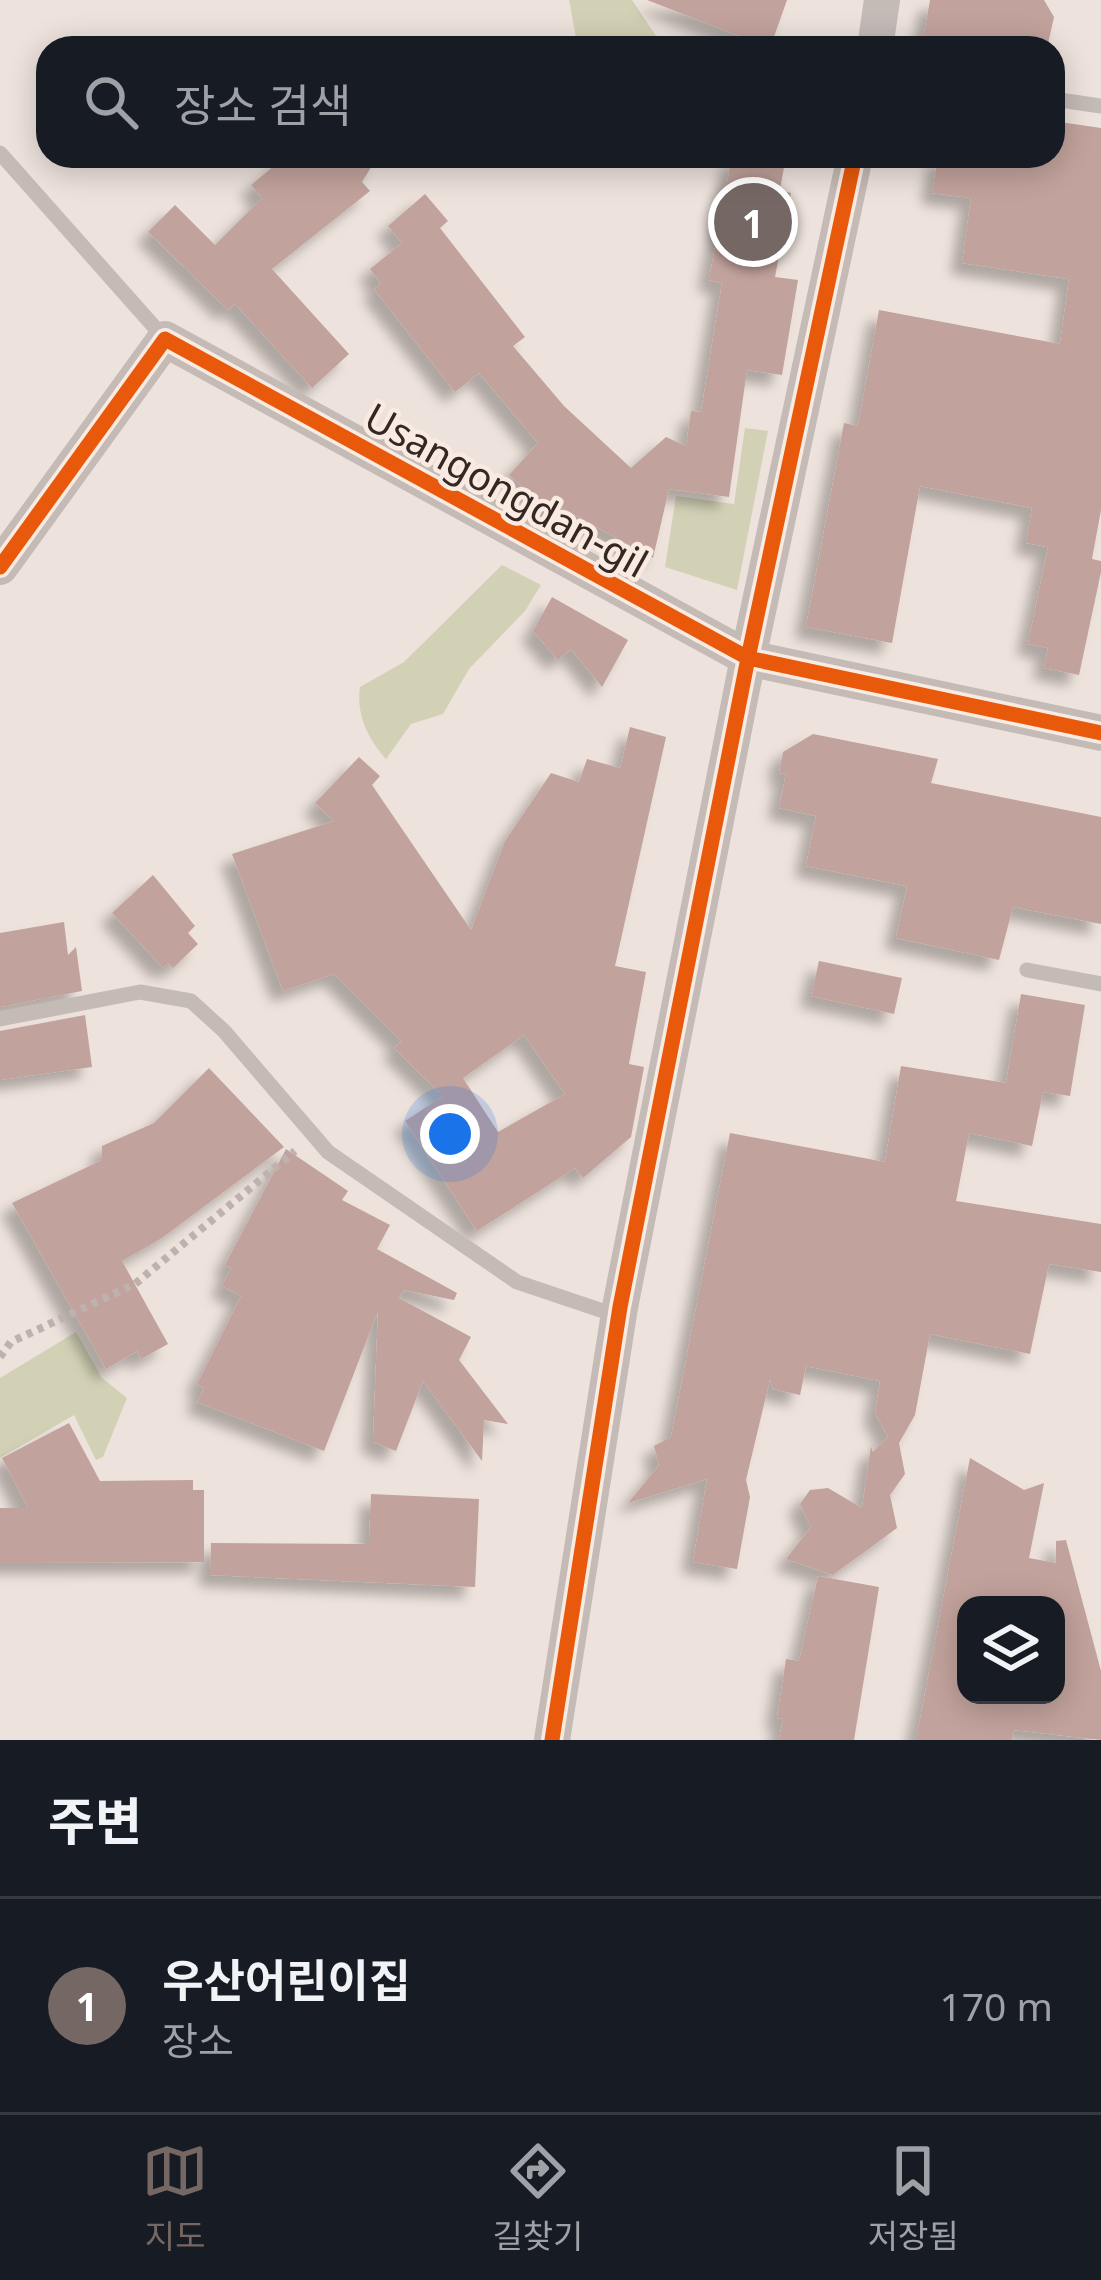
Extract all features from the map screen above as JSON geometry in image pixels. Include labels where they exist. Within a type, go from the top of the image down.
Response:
[{"type":"street","points":[[877,36],[882,0]]},
{"type":"street","points":[[552,1740],[619,1316],[748,658],[852,168]]},
{"type":"street","points":[[0,567],[165,339]]},
{"type":"street","name":"Usangongdan-gil","points":[[165,339],[748,658],[1101,734]]},
{"type":"lane","points":[[1065,101],[1101,106]]},
{"type":"lane","points":[[0,153],[165,339]]},
{"type":"lane","points":[[1027,970],[1101,984]]},
{"type":"lane","points":[[0,1018],[140,992],[191,1001],[328,1152],[517,1282],[619,1316]]},
{"type":"path","points":[[0,1358],[11,1342],[135,1284],[314,1135]]},
{"type":"green space","points":[[569,0],[632,0],[656,36],[576,36]]},
{"type":"green space","points":[[745,428],[768,431],[737,590],[665,567],[676,496],[734,504]]},
{"type":"green space","points":[[502,565],[541,585],[525,611],[469,669],[443,714],[411,724],[386,759],[365,726],[360,687],[404,662]]},
{"type":"green space","points":[[76,1332],[102,1378],[127,1398],[103,1457],[96,1460],[74,1415],[0,1458],[0,1378]]},
{"type":"building","points":[[647,0],[787,0],[774,36],[739,36]]},
{"type":"building","points":[[930,0],[1044,0],[1054,17],[1050,36],[924,36]]},
{"type":"building","points":[[1065,123],[1101,128],[1101,510],[1092,559],[1101,561],[1101,572],[1079,675],[1044,668],[1048,648],[1028,644],[1048,547],[1026,543],[1032,508],[920,486],[892,643],[806,627],[844,423],[858,426],[879,310],[1060,344],[1069,279],[962,263],[971,198],[932,193],[936,168],[1065,168]]},
{"type":"building","points":[[272,168],[371,168],[362,182],[370,191],[272,269],[349,354],[312,388],[235,304],[228,310],[148,232],[175,205],[215,245],[262,198],[251,185]]},
{"type":"building","points":[[730,168],[784,168],[780,190],[791,193],[775,277],[798,280],[782,375],[747,370],[729,497],[669,489],[653,558],[560,507],[553,514],[509,475],[538,443],[479,373],[455,392],[374,289],[381,284],[370,269],[402,243],[388,226],[425,194],[448,221],[440,228],[525,337],[513,346],[564,406],[631,468],[666,437],[686,446],[691,411],[701,412],[722,283],[709,280]]},
{"type":"building","points":[[552,597],[628,640],[602,687],[571,649],[558,660],[533,631]]},
{"type":"building","points":[[630,727],[666,737],[615,966],[646,972],[629,1064],[644,1067],[631,1137],[583,1178],[575,1168],[477,1231],[405,1121],[443,1096],[394,1048],[401,1041],[334,974],[283,991],[232,854],[334,821],[315,803],[359,757],[380,776],[372,785],[471,930],[505,841],[551,773],[579,782],[587,759],[620,768]],"holes":[[[524,1035],[565,1094],[498,1132],[463,1078]]]},
{"type":"building","points":[[813,734],[938,759],[931,783],[1101,817],[1101,924],[1013,907],[999,960],[896,938],[907,886],[806,866],[816,816],[779,808],[786,774],[779,773],[783,752]]},
{"type":"building","points":[[153,875],[195,926],[188,933],[198,944],[173,968],[168,963],[163,968],[112,913]]},
{"type":"building","points":[[64,922],[68,955],[76,947],[82,991],[0,1007],[0,933]]},
{"type":"building","points":[[819,961],[902,978],[894,1014],[811,996]]},
{"type":"building","points":[[1021,994],[1085,1005],[1070,1096],[1043,1092],[1032,1146],[969,1133],[956,1201],[1101,1224],[1101,1272],[1049,1264],[1030,1354],[930,1334],[915,1415],[899,1443],[905,1474],[890,1495],[897,1528],[833,1575],[786,1559],[811,1527],[800,1504],[810,1490],[828,1488],[862,1508],[871,1446],[873,1452],[888,1437],[875,1413],[880,1381],[806,1366],[800,1395],[773,1389],[770,1379],[746,1480],[750,1497],[737,1569],[693,1562],[707,1479],[628,1503],[659,1465],[654,1446],[671,1437],[730,1133],[885,1162],[901,1066],[1006,1083]]},
{"type":"building","points":[[85,1015],[92,1067],[0,1080],[0,1031]]},
{"type":"building","points":[[209,1068],[284,1147],[162,1238],[122,1261],[168,1344],[141,1359],[137,1351],[106,1369],[12,1203],[102,1160],[102,1146],[154,1123]]},
{"type":"building","points":[[286,1149],[348,1191],[342,1200],[390,1225],[377,1249],[457,1293],[454,1300],[404,1290],[399,1298],[471,1337],[459,1360],[508,1424],[484,1420],[482,1461],[423,1381],[396,1451],[373,1442],[378,1311],[324,1451],[197,1402],[204,1388],[197,1384],[241,1296],[222,1286],[231,1268],[225,1265]]},
{"type":"building","points":[[69,1423],[100,1481],[193,1480],[193,1490],[204,1490],[204,1562],[0,1563],[0,1508],[28,1508],[2,1458]]},
{"type":"building","points":[[970,1458],[1024,1490],[1044,1483],[1029,1558],[1056,1563],[1056,1541],[1066,1540],[1101,1671],[1101,1740],[1014,1730],[1012,1740],[916,1740]]},
{"type":"building","points":[[371,1494],[479,1499],[475,1587],[210,1575],[211,1543],[369,1544]]},
{"type":"building","points":[[818,1576],[879,1587],[854,1740],[779,1740],[783,1719],[777,1718],[786,1659],[799,1661]]},
{"type":"cycle path","points":[[552,1740],[620,1307],[748,658],[852,168]]},
{"type":"cycle path","points":[[0,567],[165,339],[748,658],[1101,733]]},
{"type":"place","name":"우산어린이집","points":[[753,222]]}]
